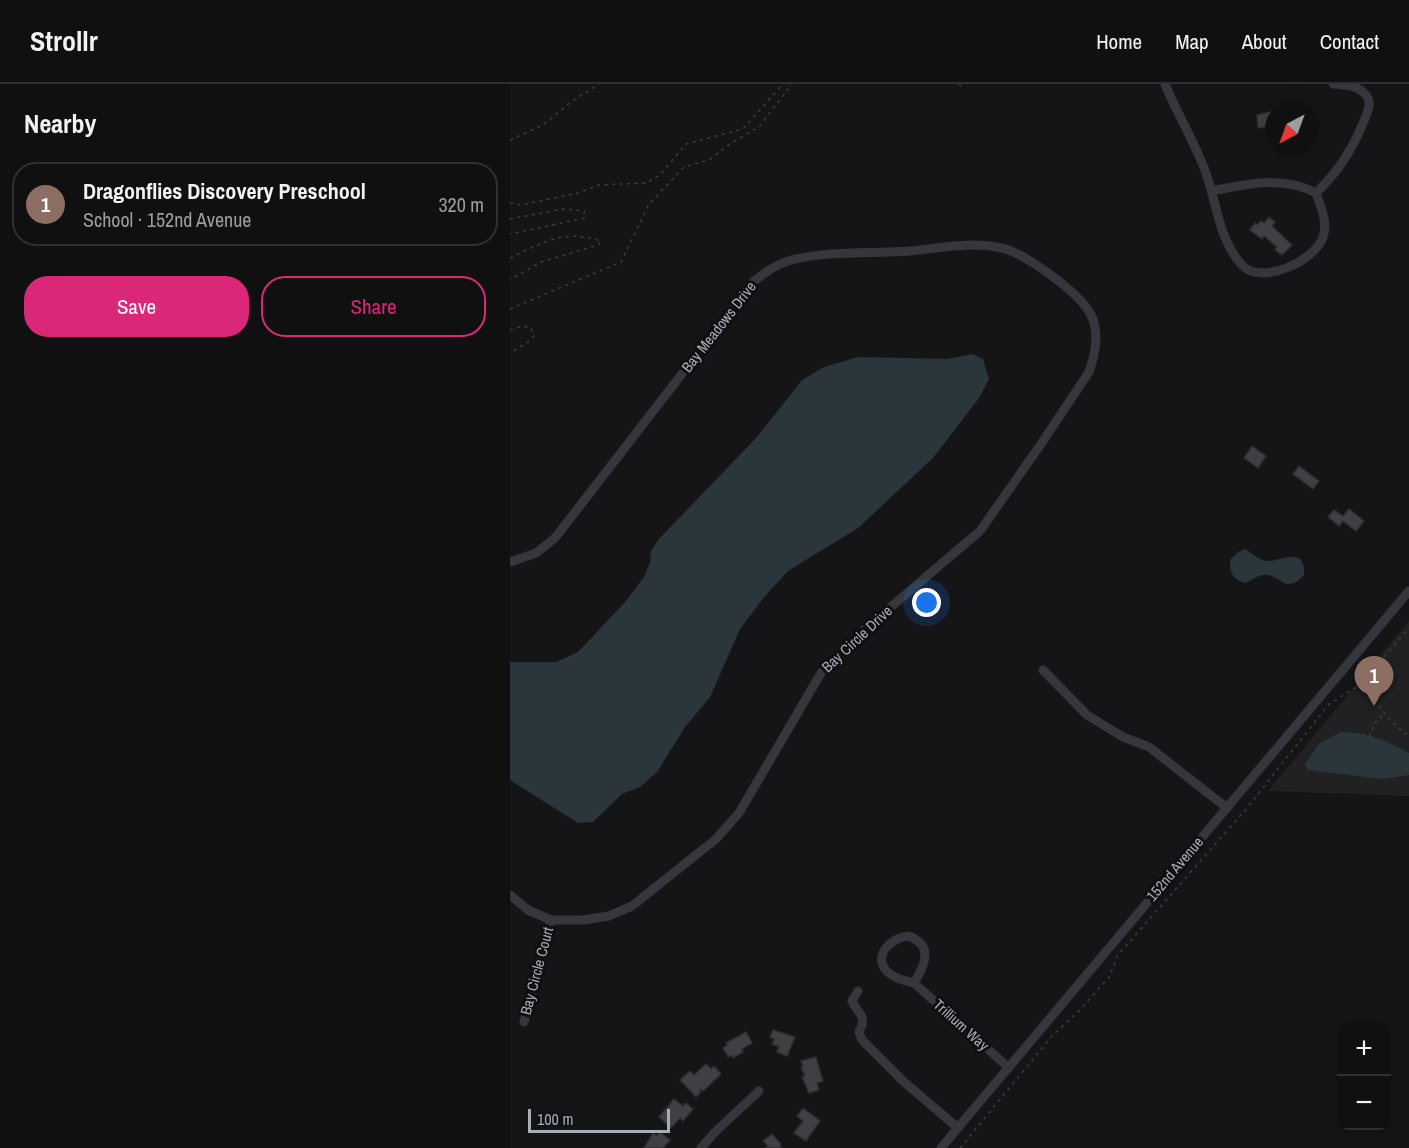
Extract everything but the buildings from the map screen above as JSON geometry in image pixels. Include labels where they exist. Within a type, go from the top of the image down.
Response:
[{"type":"street","points":[[1165,84],[1203,164],[1219,223],[1232,251],[1243,266],[1251,272],[1262,274],[1275,272],[1313,252],[1322,239],[1325,226],[1316,193],[1304,187],[1252,182],[1212,191]]},
{"type":"street","points":[[1316,193],[1344,162],[1355,144],[1370,105],[1363,91],[1354,87],[1333,84]]},
{"type":"street","name":"Bay Meadows Drive","points":[[510,562],[536,553],[555,538],[753,282],[766,271],[788,261],[827,254],[910,251],[950,246],[979,245],[1003,248],[1022,255],[1040,266],[1085,306],[1092,316]]},
{"type":"street","name":"Bay Circle Drive","points":[[510,896],[528,910],[551,920],[583,920],[609,916],[632,906],[716,839],[739,813],[821,673],[866,628],[980,531],[999,506],[1089,372],[1096,353],[1092,316]]},
{"type":"street","name":"152nd Avenue","points":[[941,1148],[1409,591]]},
{"type":"street","points":[[1042,670],[1087,715],[1123,737],[1149,747],[1227,808]]},
{"type":"street","name":"Bay Circle Court","points":[[524,1022],[551,920]]},
{"type":"street","name":"Trillium Way","points":[[914,983],[923,966],[924,950],[921,943],[909,936],[896,938],[887,945],[883,952],[884,966],[896,977],[914,983],[1009,1068]]},
{"type":"street","points":[[858,992],[852,1001],[863,1017],[864,1023],[859,1032],[862,1040],[903,1081],[958,1128]]},
{"type":"street","points":[[701,1148],[759,1091]]},
{"type":"path","points":[[510,140],[543,125],[572,101],[600,84]]},
{"type":"path","points":[[510,203],[521,205],[578,193],[599,185],[646,183],[660,175],[686,144],[743,129],[783,84]]},
{"type":"path","points":[[510,309],[621,262],[649,204],[684,167],[709,160],[731,143],[759,127],[792,84]]},
{"type":"path","points":[[959,84],[963,88]]},
{"type":"path","points":[[510,219],[563,209],[584,211],[585,218],[510,234]]},
{"type":"path","points":[[510,258],[555,237],[585,236],[602,241],[598,245],[541,262],[510,280]]},
{"type":"path","points":[[510,330],[523,326],[531,328],[534,336],[510,352]]},
{"type":"path","points":[[960,1148],[1052,1036],[1080,1010],[1110,976],[1118,956],[1247,808],[1329,704],[1358,686],[1409,628]]},
{"type":"path","points":[[1362,681],[1384,714],[1409,736]]},
{"type":"path","points":[[1370,737],[1372,729],[1384,714]]},
{"type":"path","points":[[1363,735],[1377,739]]},
{"type":"shaded area","points":[[972,354],[983,359],[989,379],[979,398],[933,458],[858,528],[788,571],[765,596],[740,629],[710,697],[685,727],[657,772],[640,787],[622,794],[593,822],[578,823],[510,780],[510,662],[556,662],[578,652],[625,602],[644,577],[650,563],[651,551],[658,540],[757,437],[802,380],[824,367],[858,357],[948,359]]},
{"type":"shaded area","points":[[1245,549],[1267,561],[1297,557],[1304,566],[1304,575],[1292,584],[1287,584],[1270,575],[1259,576],[1245,583],[1237,580],[1233,575],[1230,560]]},
{"type":"shaded area","points":[[1409,621],[1409,796],[1268,791]]},
{"type":"shaded area","points":[[1341,732],[1376,738],[1409,753],[1409,775],[1383,779],[1307,770],[1305,764],[1320,743]]},
{"type":"place","name":"Dragonflies Discovery Preschool","points":[[1374,706]]}]
